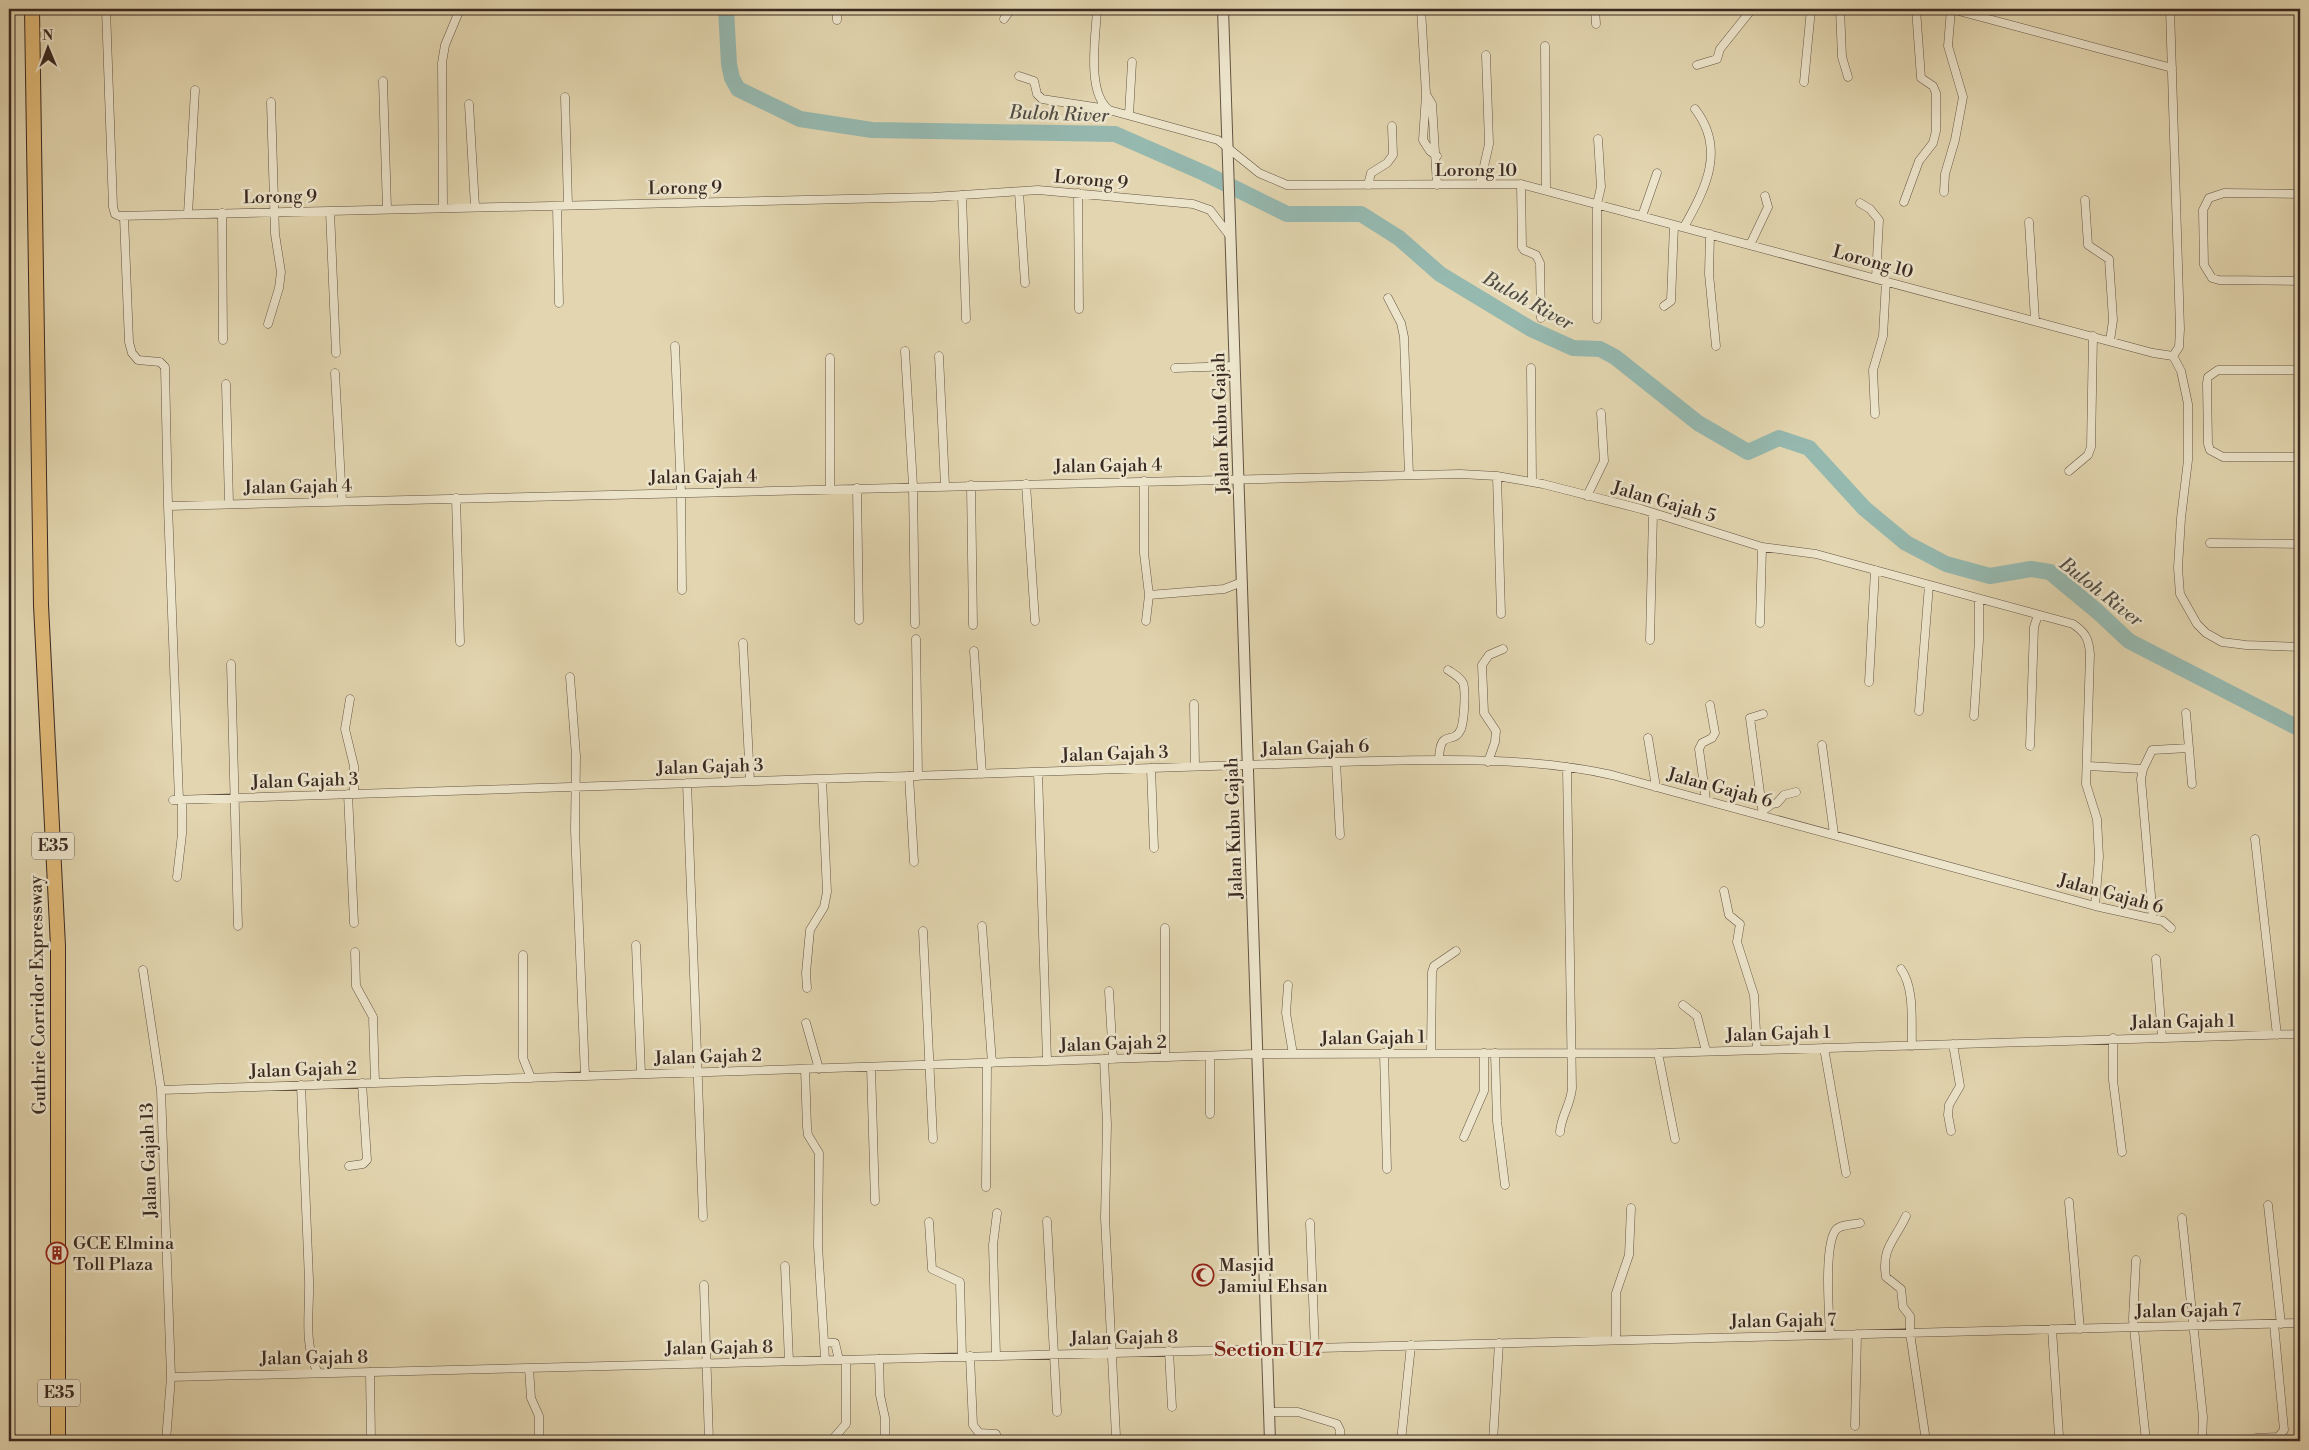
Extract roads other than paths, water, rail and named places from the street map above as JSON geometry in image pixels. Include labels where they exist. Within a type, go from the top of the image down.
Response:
[{"type":"highway","name":"Guthrie Corridor Expressway","points":[[32,9],[41,605],[58,946],[58,1441]]},
{"type":"street","points":[[106,9],[113,207],[115,214],[124,217],[129,342],[132,353],[138,360],[160,362],[165,367],[178,800],[182,834],[177,877]]},
{"type":"street","points":[[443,208],[442,63],[445,45],[460,9]]},
{"type":"street","points":[[837,9],[837,20]]},
{"type":"street","points":[[1004,19],[1010,14],[1011,9]]},
{"type":"street","points":[[1097,9],[1094,71],[1100,100],[1109,110]]},
{"type":"street","name":"Jalan Kubu Gajah","points":[[1223,9],[1270,1441]]},
{"type":"street","points":[[1421,9],[1426,94],[1423,140],[1437,156]]},
{"type":"street","points":[[1595,9],[1596,24]]},
{"type":"street","points":[[1697,65],[1717,59],[1720,49],[1752,9]]},
{"type":"street","points":[[1804,82],[1811,9]]},
{"type":"street","points":[[1840,9],[1842,56],[1848,77]]},
{"type":"street","points":[[1904,202],[1919,161],[1933,143],[1936,132],[1936,93],[1933,86],[1921,78],[1916,9]]},
{"type":"street","points":[[1944,192],[1945,174],[1956,140],[1963,97],[1948,46],[1951,9],[2172,68]]},
{"type":"street","points":[[2170,9],[2180,329],[2179,346],[2173,356],[2180,371],[2188,404],[2188,460],[2181,518],[2178,568],[2180,594],[2197,624],[2222,642],[2300,647]]},
{"type":"street","points":[[1545,46],[1546,190]]},
{"type":"street","points":[[1480,184],[1489,144],[1486,56]]},
{"type":"street","points":[[1129,115],[1132,62]]},
{"type":"street","name":"Lorong 10","points":[[1019,76],[1034,81],[1037,94],[1042,99],[1109,110],[1218,140],[1228,153],[1258,173],[1287,185],[1522,184],[2036,320],[2153,353],[2173,356]]},
{"type":"street","points":[[383,81],[388,210]]},
{"type":"street","points":[[188,214],[195,90]]},
{"type":"street","points":[[1426,94],[1432,104],[1437,156],[1437,185]]},
{"type":"street","points":[[564,97],[568,205]]},
{"type":"street","points":[[268,324],[279,288],[281,272],[275,234],[271,102]]},
{"type":"street","points":[[469,104],[475,208]]},
{"type":"street","points":[[1684,227],[1710,175],[1710,138],[1704,121],[1694,109]]},
{"type":"street","points":[[1368,185],[1372,173],[1387,163],[1393,155],[1392,126]]},
{"type":"street","points":[[1597,319],[1597,204],[1601,187],[1598,139]]},
{"type":"street","points":[[1642,216],[1657,173]]},
{"type":"street","points":[[1522,184],[1522,247],[1536,256],[1540,263],[1541,318]]},
{"type":"street","name":"Lorong 9","points":[[124,217],[962,195],[1038,190],[1179,202],[1203,206],[1217,217],[1231,238]]},
{"type":"street","points":[[1019,192],[1025,283]]},
{"type":"street","points":[[1078,193],[1079,309]]},
{"type":"street","points":[[2300,194],[2224,193],[2209,198],[2203,210],[2204,265],[2212,278],[2219,280],[2300,281]]},
{"type":"street","points":[[962,195],[966,319]]},
{"type":"street","points":[[1750,245],[1768,207],[1765,196]]},
{"type":"street","points":[[2085,200],[2088,245],[2109,259],[2113,320],[2110,341]]},
{"type":"street","points":[[1860,203],[1870,209],[1879,220],[1876,278]]},
{"type":"street","points":[[557,206],[559,303]]},
{"type":"street","points":[[330,211],[336,353]]},
{"type":"street","points":[[222,213],[223,340]]},
{"type":"street","points":[[2029,222],[2036,320]]},
{"type":"street","points":[[1664,306],[1671,301],[1674,225]]},
{"type":"street","points":[[1710,234],[1709,274],[1716,346]]},
{"type":"street","points":[[1875,414],[1873,370],[1883,336],[1886,281]]},
{"type":"street","points":[[1388,298],[1401,323],[1404,336],[1409,475]]},
{"type":"street","points":[[2069,472],[2088,455],[2091,447],[2093,336]]},
{"type":"street","points":[[675,346],[681,492],[682,590]]},
{"type":"street","points":[[905,350],[913,486],[915,624]]},
{"type":"street","points":[[940,356],[945,486]]},
{"type":"street","points":[[830,358],[830,488]]},
{"type":"street","points":[[1175,368],[1235,366]]},
{"type":"street","points":[[1531,368],[1532,482]]},
{"type":"street","points":[[2300,370],[2218,370],[2212,373],[2207,383],[2208,444],[2216,455],[2223,457],[2300,457]]},
{"type":"street","points":[[335,373],[342,501]]},
{"type":"street","points":[[226,384],[230,504]]},
{"type":"street","points":[[1587,496],[1604,461],[1601,413]]},
{"type":"street","name":"Jalan Gajah 5","points":[[1238,478],[1409,475],[1497,476],[1532,482],[1653,513],[1762,547],[1816,554],[2072,624],[2087,636],[2090,644],[2088,766]]},
{"type":"street","points":[[1497,476],[1501,614]]},
{"type":"street","name":"Jalan Gajah 4","points":[[168,506],[1238,478]]},
{"type":"street","points":[[1144,480],[1145,562],[1149,595],[1146,622]]},
{"type":"street","points":[[1026,484],[1035,621]]},
{"type":"street","points":[[971,485],[973,625]]},
{"type":"street","points":[[857,488],[859,620]]},
{"type":"street","points":[[456,498],[460,642]]},
{"type":"street","points":[[1650,640],[1653,513]]},
{"type":"street","points":[[2210,544],[2300,544]]},
{"type":"street","points":[[1760,623],[1762,547]]},
{"type":"street","points":[[1870,682],[1875,570]]},
{"type":"street","points":[[1149,595],[1224,590],[1242,582]]},
{"type":"street","points":[[1919,711],[1929,585]]},
{"type":"street","points":[[1974,716],[1979,640],[1979,599]]},
{"type":"street","points":[[2030,746],[2034,627],[2038,615]]},
{"type":"street","points":[[916,639],[918,776]]},
{"type":"street","points":[[744,643],[750,781]]},
{"type":"street","points":[[1488,762],[1495,742],[1496,730],[1484,713],[1482,666],[1489,655],[1502,649]]},
{"type":"street","points":[[974,651],[982,774]]},
{"type":"street","points":[[232,664],[237,798],[238,926]]},
{"type":"street","points":[[1438,760],[1439,744],[1444,739],[1454,736],[1460,730],[1464,715],[1464,684],[1460,678],[1448,670]]},
{"type":"street","points":[[570,677],[576,787],[575,830],[585,1076]]},
{"type":"street","points":[[350,699],[345,729],[354,766],[351,794],[354,924]]},
{"type":"street","points":[[1194,704],[1195,766]]},
{"type":"street","points":[[1706,800],[1699,749],[1702,743],[1712,738],[1715,734],[1710,705]]},
{"type":"street","points":[[2186,713],[2192,784]]},
{"type":"street","points":[[1763,813],[1750,718],[1764,714]]},
{"type":"street","points":[[1648,738],[1656,787]]},
{"type":"street","points":[[1822,745],[1834,834]]},
{"type":"street","points":[[2153,919],[2141,779],[2143,769],[2152,750],[2189,748]]},
{"type":"street","name":"Jalan Gajah 6","points":[[1248,765],[1438,760],[1584,769],[1763,813],[2094,906],[2153,919],[2163,922],[2171,928]]},
{"type":"street","points":[[1336,762],[1340,835]]},
{"type":"street","name":"Jalan Gajah 3","points":[[178,800],[1248,765]]},
{"type":"street","points":[[2094,906],[2098,857],[2097,819],[2086,784],[2088,766],[2143,769]]},
{"type":"street","points":[[1151,768],[1154,848]]},
{"type":"street","points":[[1560,1132],[1572,1096],[1567,768]]},
{"type":"street","points":[[1038,772],[1047,1061]]},
{"type":"street","points":[[909,776],[914,862]]},
{"type":"street","points":[[807,988],[806,973],[810,930],[824,907],[827,892],[822,779]]},
{"type":"street","points":[[688,783],[703,1218]]},
{"type":"street","points":[[1763,813],[1772,804],[1777,804],[1784,795],[1796,792]]},
{"type":"street","points":[[2256,839],[2277,1035]]},
{"type":"street","points":[[1724,891],[1729,915],[1740,924],[1737,942],[1754,996],[1757,1050]]},
{"type":"street","points":[[982,926],[989,1063],[986,1187]]},
{"type":"street","points":[[1165,928],[1165,1057]]},
{"type":"street","points":[[923,930],[933,1140]]},
{"type":"street","points":[[636,945],[641,1074]]},
{"type":"street","points":[[1431,1052],[1432,972],[1434,966],[1456,951]]},
{"type":"street","points":[[355,952],[356,986],[373,1017],[375,1083]]},
{"type":"street","points":[[523,955],[523,1058],[531,1078]]},
{"type":"street","points":[[2156,960],[2162,1037]]},
{"type":"street","points":[[1901,969],[1907,978],[1909,988],[1912,1046]]},
{"type":"street","name":"Jalan Gajah 13","points":[[144,970],[161,1090],[171,1377],[166,1441]]},
{"type":"street","points":[[1288,985],[1286,1013],[1293,1054]]},
{"type":"street","points":[[1110,991],[1112,1059]]},
{"type":"street","points":[[1683,1005],[1698,1016],[1706,1051]]},
{"type":"street","points":[[806,1023],[819,1068]]},
{"type":"street","name":"Jalan Gajah 1","points":[[1256,1054],[1658,1052],[2300,1034]]},
{"type":"street","points":[[2112,1038],[2112,1080],[2122,1152]]},
{"type":"street","points":[[1951,1131],[1948,1115],[1949,1106],[1960,1086],[1953,1044]]},
{"type":"street","points":[[1824,1048],[1846,1173]]},
{"type":"street","points":[[1658,1052],[1675,1139]]},
{"type":"street","points":[[1384,1053],[1387,1169]]},
{"type":"street","points":[[1464,1137],[1484,1091],[1484,1053]]},
{"type":"street","points":[[1495,1053],[1497,1121],[1505,1186]]},
{"type":"street","name":"Jalan Gajah 2","points":[[161,1090],[1256,1054]]},
{"type":"street","points":[[1210,1056],[1210,1114]]},
{"type":"street","points":[[1104,1059],[1107,1124],[1105,1218],[1116,1436]]},
{"type":"street","points":[[871,1067],[876,1200]]},
{"type":"street","points":[[805,1069],[806,1127],[808,1136],[817,1146],[819,1153],[818,1246],[825,1360]]},
{"type":"street","points":[[349,1166],[365,1163],[368,1158],[362,1084]]},
{"type":"street","points":[[301,1086],[309,1293],[308,1345],[311,1358],[318,1373]]},
{"type":"street","points":[[2069,1202],[2080,1329]]},
{"type":"street","points":[[2256,1438],[2278,1437],[2284,1430],[2268,1204]]},
{"type":"street","points":[[1616,1340],[1616,1293],[1629,1255],[1631,1208]]},
{"type":"street","points":[[996,1356],[993,1245],[997,1213]]},
{"type":"street","points":[[1906,1216],[1899,1230],[1889,1242],[1884,1256],[1884,1268],[1886,1277],[1901,1289],[1903,1307],[1910,1316],[1910,1333],[1926,1441]]},
{"type":"street","points":[[2182,1218],[2204,1417],[2202,1441]]},
{"type":"street","points":[[929,1222],[932,1268],[957,1279],[961,1284],[973,1425],[979,1433],[996,1434],[998,1441]]},
{"type":"street","points":[[1047,1222],[1057,1412]]},
{"type":"street","points":[[1310,1223],[1315,1348]]},
{"type":"street","points":[[1830,1335],[1830,1247],[1835,1231],[1840,1227],[1860,1223]]},
{"type":"street","points":[[2136,1260],[2133,1319],[2146,1441]]},
{"type":"street","points":[[785,1266],[789,1361]]},
{"type":"street","points":[[704,1285],[709,1441]]},
{"type":"street","name":"Jalan Gajah 7","points":[[1267,1349],[2300,1323]]},
{"type":"street","points":[[2052,1329],[2058,1436]]},
{"type":"street","points":[[1855,1426],[1857,1334]]},
{"type":"street","points":[[824,1342],[835,1343],[842,1360],[846,1424],[831,1441]]},
{"type":"street","points":[[1493,1441],[1499,1343]]},
{"type":"street","points":[[1401,1441],[1411,1345]]},
{"type":"street","name":"Jalan Gajah 8","points":[[171,1377],[1267,1349]]},
{"type":"street","points":[[1169,1351],[1172,1407]]},
{"type":"street","points":[[880,1359],[880,1395],[885,1418],[885,1441]]},
{"type":"street","points":[[529,1368],[531,1398],[539,1416],[539,1441]]},
{"type":"street","points":[[370,1372],[370,1441]]},
{"type":"street","points":[[1269,1412],[1298,1412],[1337,1424],[1340,1430],[1340,1441]]},
{"type":"waterway","name":"Buloh River","points":[[726,9],[729,64],[732,78],[738,89],[800,119],[872,130],[1115,134],[1204,173],[1287,214],[1361,214],[1399,238],[1440,274],[1531,329],[1573,348],[1600,349],[1615,357],[1698,423],[1748,452],[1779,438],[1809,448],[1864,508],[1906,543],[1946,564],[1990,576],[2031,569],[2050,572],[2129,641],[2300,729]]},
{"type":"place","name":"GCE Elmina Toll Plaza","points":[[57,1253]]},
{"type":"place","name":"Masjid Jamiul Ehsan","points":[[1203,1275]]},
{"type":"district","name":"Section U17","points":[[1269,1350]]}]
